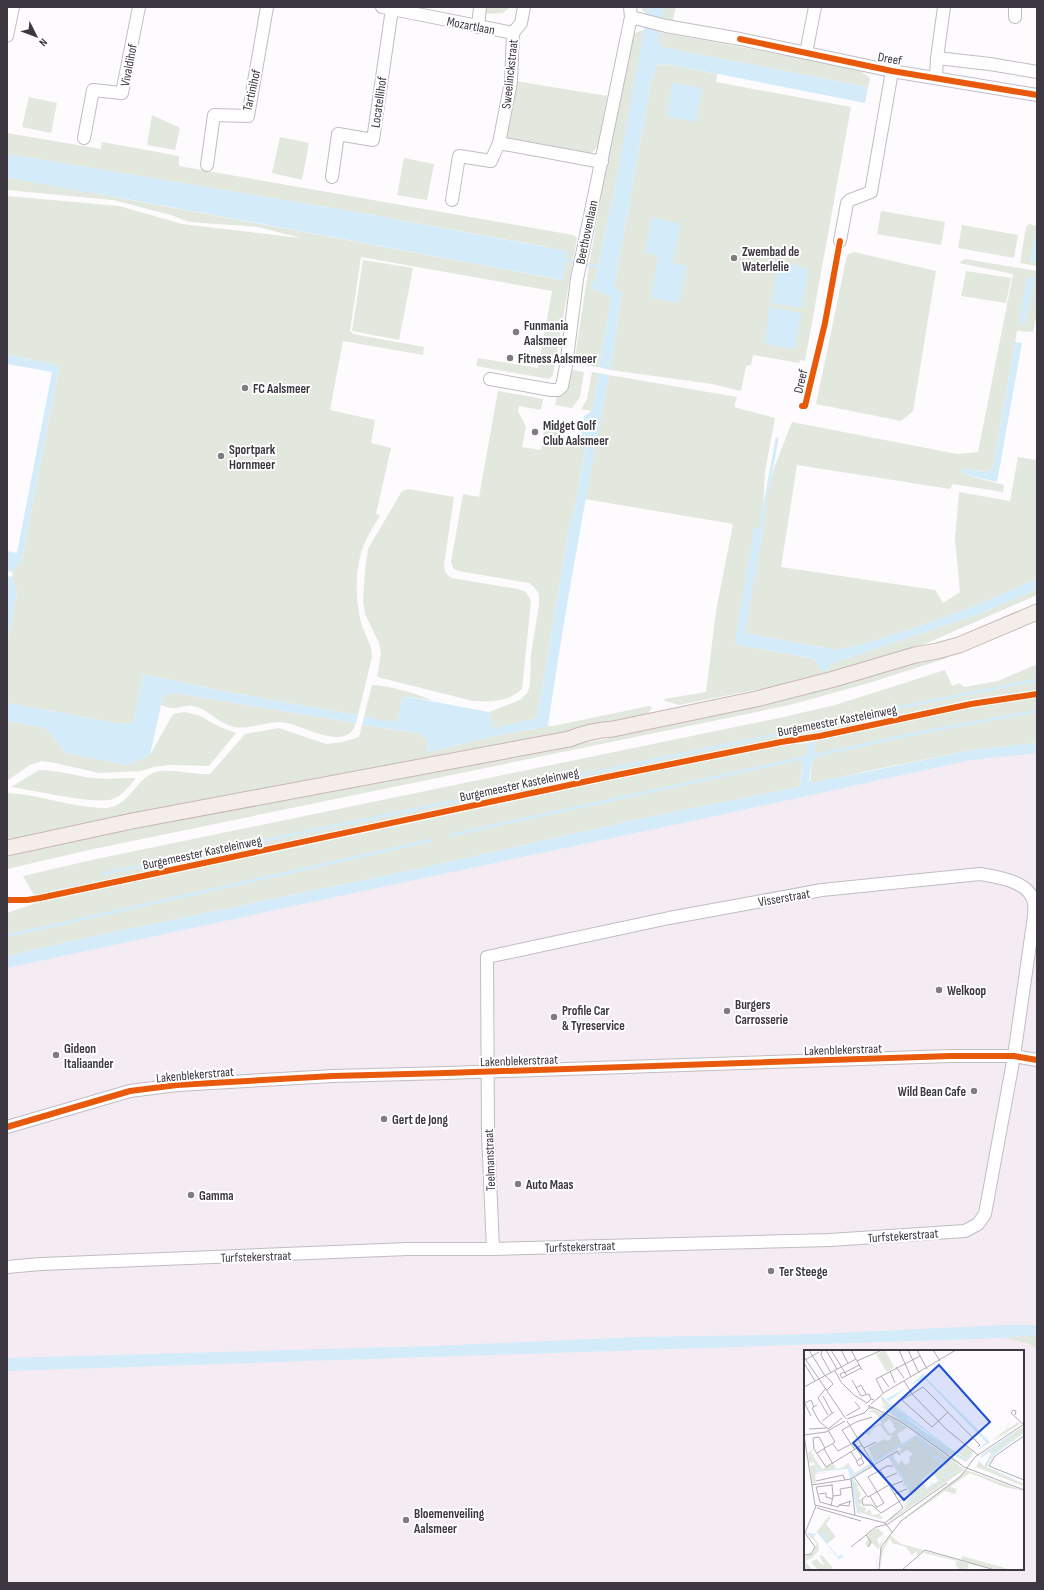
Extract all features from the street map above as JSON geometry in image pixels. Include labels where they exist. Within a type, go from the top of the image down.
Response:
[{"type":"main road","points":[[915,655],[935,644],[957,637],[1037,602]]},
{"type":"main road","points":[[7,852],[14,847],[132,821],[569,739],[585,732],[613,729],[756,699],[834,680],[915,655],[960,645],[1037,612]]},
{"type":"street","points":[[7,36],[13,7]]},
{"type":"street","name":"Vivaldihof","points":[[84,138],[93,90],[122,93],[139,7]]},
{"type":"street","name":"Tartinihof","points":[[207,165],[214,116],[248,116],[267,7]]},
{"type":"street","points":[[478,27],[480,7]]},
{"type":"street","name":"Sweelinckstraat","points":[[452,200],[459,156],[491,161],[499,143],[511,82],[513,33],[521,23],[524,7]]},
{"type":"street","points":[[806,53],[815,7]]},
{"type":"street","points":[[936,77],[944,7]]},
{"type":"street","name":"Mozartlaan","points":[[387,8],[513,33]]},
{"type":"street","name":"Locatellihof","points":[[332,177],[338,134],[373,140],[387,8]]},
{"type":"street","name":"Dreef","points":[[631,12],[644,21],[663,25],[892,70],[1037,95]]},
{"type":"street","name":"Beethovenlaan","points":[[490,379],[551,390],[558,390],[562,386],[566,366],[576,279],[602,162],[631,12]]},
{"type":"street","points":[[937,58],[990,64],[1037,72]]},
{"type":"street","name":"Dreef","points":[[840,241],[847,203],[850,200],[870,192],[892,70]]},
{"type":"street","points":[[499,143],[602,162]]},
{"type":"street","name":"Visserstraat","points":[[488,1072],[487,957],[668,918],[822,890],[980,874],[1002,877],[1015,882],[1028,893],[1034,902],[1034,916],[1014,1056]]},
{"type":"street","name":"Lakenblekerstraat","points":[[7,1127],[130,1091],[178,1085],[330,1076],[985,1056],[1014,1056],[1037,1060]]},
{"type":"street","name":"Turfstekerstraat","points":[[7,1267],[41,1264],[408,1249],[493,1249],[830,1240],[965,1231],[978,1224],[984,1216],[1014,1056]]},
{"type":"street","name":"Teelmanstraat","points":[[488,1072],[488,1134],[493,1249]]},
{"type":"shaded area","points":[[487,7],[510,7],[503,13],[487,14],[485,12]]},
{"type":"shaded area","points":[[641,7],[663,9],[664,7],[676,7],[673,20],[650,16],[643,11]]},
{"type":"shaded area","points":[[647,30],[823,62],[862,72],[870,78],[865,103],[867,87],[662,47],[658,41],[617,177],[595,281],[591,284],[591,289],[603,292],[611,299],[599,367],[574,364],[589,265],[627,49],[631,37],[635,33]]},
{"type":"shaded area","name":"Zwembad de Waterlelie","points":[[667,64],[717,74],[716,82],[851,107],[805,361],[800,360],[799,363],[753,355],[751,365],[746,366],[741,391],[712,384],[610,370],[622,292],[614,288],[651,82],[657,65]]},
{"type":"shaded area","points":[[515,81],[607,96],[598,146],[591,154],[506,139]]},
{"type":"shaded area","points":[[29,97],[57,103],[51,133],[22,127]]},
{"type":"shaded area","points":[[152,115],[180,128],[175,150],[147,145]]},
{"type":"shaded area","name":"Sportpark Hornmeer","points":[[7,133],[101,149],[102,142],[179,156],[179,166],[573,235],[577,238],[553,375],[549,379],[476,366],[478,358],[538,368],[552,291],[361,257],[350,331],[353,334],[424,347],[423,355],[343,341],[330,410],[375,420],[371,443],[391,448],[376,514],[380,515],[363,546],[357,573],[357,598],[359,614],[372,652],[358,715],[227,692],[143,674],[134,721],[128,724],[7,703],[7,645],[17,593],[12,577],[13,570],[22,559],[59,367],[54,364],[7,355],[7,196],[119,206],[182,224],[301,238],[258,227],[189,222],[171,215],[113,200],[7,190],[7,177],[562,280],[566,260],[547,247],[361,213],[7,154]]},
{"type":"shaded area","points":[[280,137],[309,143],[302,180],[272,173]]},
{"type":"shaded area","points":[[404,158],[434,164],[427,200],[397,195]]},
{"type":"shaded area","points":[[881,211],[945,222],[941,245],[877,234]]},
{"type":"shaded area","points":[[1029,224],[1037,226],[1037,236],[1035,235],[1030,262],[1036,263],[1037,260],[1037,266],[1020,263],[1026,227]]},
{"type":"shaded area","points":[[962,225],[1018,235],[1014,258],[958,248]]},
{"type":"shaded area","points":[[854,252],[936,271],[913,411],[901,421],[816,404],[847,255]]},
{"type":"shaded area","points":[[965,259],[1037,271],[1037,312],[1033,332],[1017,331],[993,467],[988,472],[964,469],[962,474],[1004,485],[1003,492],[953,484],[950,489],[797,465],[781,567],[935,590],[943,603],[960,592],[955,539],[959,492],[1010,501],[1018,457],[1037,460],[1037,579],[970,608],[905,631],[863,644],[836,650],[744,633],[763,529],[735,642],[739,645],[811,658],[816,661],[822,670],[829,669],[830,664],[979,614],[1037,589],[1037,595],[918,647],[803,682],[679,705],[665,701],[664,699],[706,692],[716,611],[733,524],[585,499],[609,375],[737,397],[734,407],[775,418],[765,472],[763,511],[774,468],[792,422],[957,454],[978,452],[1013,274],[959,263]],"holes":[[[1034,278],[1025,324],[1019,324]]]},
{"type":"shaded area","points":[[363,260],[413,268],[399,340],[352,331]]},
{"type":"shaded area","points":[[966,271],[1011,278],[1006,303],[961,296]]},
{"type":"shaded area","points":[[573,370],[584,372],[580,397],[572,408],[555,405],[557,395],[562,395],[566,390],[569,373]]},
{"type":"shaded area","points":[[592,372],[599,373],[592,411],[581,409],[587,399]]},
{"type":"shaded area","points":[[498,391],[543,399],[541,410],[519,406],[518,411],[526,427],[522,447],[541,450],[545,424],[563,436],[587,440],[573,516],[570,521],[537,718],[493,729],[489,712],[520,700],[527,693],[530,686],[531,654],[539,605],[539,594],[529,583],[458,571],[453,568],[451,562],[463,494],[479,497]]},
{"type":"shaded area","points":[[408,489],[454,497],[444,565],[445,572],[451,578],[518,589],[526,592],[531,601],[522,689],[505,699],[493,701],[473,701],[377,677],[381,653],[379,643],[365,614],[363,601],[368,549],[402,491]]},
{"type":"shaded area","points":[[947,655],[947,658],[869,683],[790,705],[89,850],[7,869],[7,857],[17,853],[158,822],[306,796],[557,746],[606,739],[914,660]]},
{"type":"shaded area","points":[[1037,664],[1037,690],[974,699],[815,733],[823,727],[820,720],[813,721],[812,725],[805,730],[810,734],[798,737],[738,747],[35,897],[23,876],[96,859],[779,718],[835,705],[945,670],[952,686],[960,683],[965,687],[998,681]]},
{"type":"shaded area","points":[[372,685],[403,690],[434,701],[403,696],[397,723],[364,717]]},
{"type":"shaded area","points":[[174,693],[356,723],[351,732],[343,736],[333,737],[288,723],[280,722],[249,727],[237,727],[221,722],[198,708],[185,706],[172,708],[161,705],[164,696]]},
{"type":"shaded area","points":[[1037,697],[1037,743],[972,750],[814,783],[810,782],[812,762],[816,756],[814,748],[815,741],[996,702]]},
{"type":"shaded area","points":[[649,706],[652,707],[648,714],[643,717],[7,843],[7,793],[27,795],[89,807],[105,808],[115,806],[127,798],[148,775],[155,772],[167,771],[210,774],[245,734],[279,728],[326,744],[343,742],[359,737],[362,725],[419,733],[427,741],[429,752],[490,737],[553,726]]},
{"type":"shaded area","points":[[185,712],[198,715],[220,727],[236,733],[209,766],[171,765],[154,767],[141,771],[99,773],[42,761],[30,765],[7,781],[7,721],[45,728],[66,753],[128,765],[150,755],[173,714]]},
{"type":"shaded area","points":[[809,743],[799,787],[648,817],[417,869],[75,940],[7,956],[7,913],[36,903],[716,758],[781,745]]},
{"type":"shaded area","points":[[1037,751],[1037,1583],[7,1583],[7,966],[969,757]]},
{"type":"shaded area","points":[[39,770],[57,771],[91,778],[136,778],[120,795],[113,799],[104,800],[79,799],[11,787]]},
{"type":"shaded area","points":[[1037,1335],[1037,1349],[1027,1343],[1003,1338]]},
{"type":"water","points":[[648,7],[664,7],[658,41],[662,47],[867,87],[865,103],[667,64],[657,65],[651,82],[614,288],[622,292],[610,370],[599,367],[611,299],[603,292],[591,289],[591,284],[595,281],[617,177]]},
{"type":"water","points":[[672,83],[702,88],[696,122],[666,116]]},
{"type":"water","points":[[7,154],[361,213],[567,251],[563,280],[24,181],[7,177]]},
{"type":"water","points":[[652,217],[680,224],[673,263],[687,266],[679,303],[651,298],[658,256],[645,253]]},
{"type":"water","points":[[1035,235],[1037,236],[1037,263],[1030,262]]},
{"type":"water","points":[[788,263],[808,269],[802,308],[771,303],[778,264]]},
{"type":"water","points":[[1027,277],[1035,278],[1025,324],[1018,324]]},
{"type":"water","points":[[770,307],[801,313],[794,349],[764,344]]},
{"type":"water","points":[[1015,342],[1022,343],[997,482],[962,474],[964,469],[987,472],[993,467]]},
{"type":"water","points":[[7,355],[54,364],[59,367],[22,559],[13,572],[7,571],[7,551],[17,553],[52,372],[7,364]]},
{"type":"water","points":[[599,373],[609,375],[569,594],[548,726],[490,737],[429,752],[427,741],[419,733],[362,725],[364,717],[397,722],[403,696],[489,712],[493,728],[537,718],[570,521],[573,516],[587,440],[581,439],[584,416],[592,411]]},
{"type":"water","points":[[754,528],[763,529],[745,633],[836,650],[863,644],[905,631],[970,608],[1037,579],[1037,589],[979,614],[830,664],[829,669],[822,671],[816,661],[811,658],[739,645],[735,642]]},
{"type":"water","points":[[7,576],[12,577],[17,593],[7,645]]},
{"type":"water","points":[[143,674],[227,692],[358,715],[356,723],[174,693],[164,696],[150,755],[128,765],[66,753],[45,728],[7,721],[7,703],[128,724],[134,720]]},
{"type":"water","points":[[820,719],[823,723],[823,727],[816,733],[814,748],[816,756],[812,762],[809,780],[812,783],[972,750],[1037,743],[1037,753],[971,760],[7,968],[7,956],[75,940],[417,869],[648,817],[799,787],[803,767],[801,762],[807,748],[810,734],[805,731],[806,726],[812,725],[812,721]]},
{"type":"water","points":[[1002,1325],[1037,1325],[1037,1335],[1003,1338],[7,1371],[7,1358],[431,1346],[637,1337],[818,1334]]},
{"type":"pier","points":[[819,732],[817,741],[807,743],[808,734]]},
{"type":"waterway","points":[[566,260],[578,263]]},
{"type":"waterway","points":[[584,264],[598,267]]},
{"type":"waterway","points":[[760,531],[777,439]]},
{"type":"waterway","points":[[820,726],[871,713],[1037,680]]},
{"type":"waterway","points":[[813,756],[922,732],[1037,711]]},
{"type":"waterway","points":[[102,874],[808,728]]},
{"type":"waterway","points":[[451,835],[807,757]]},
{"type":"waterway","points":[[7,936],[432,840]]},
{"type":"cycle path","points":[[740,39],[892,71],[1037,95]]},
{"type":"cycle path","points":[[802,406],[805,406],[825,323],[840,241]]},
{"type":"cycle path","name":"Burgemeester Kasteleinweg","points":[[7,900],[27,900],[40,898],[602,778],[781,742],[820,736],[971,704],[1037,694]]},
{"type":"cycle path","points":[[7,1127],[130,1091],[177,1085],[333,1076],[951,1056],[1014,1056],[1037,1060]]},
{"type":"place","name":"Zwembad de Waterlelie","points":[[734,258]]},
{"type":"place","name":"Funmania Aalsmeer","points":[[516,332]]},
{"type":"place","name":"Fitness Aalsmeer","points":[[510,358]]},
{"type":"place","name":"FC Aalsmeer","points":[[245,388]]},
{"type":"place","name":"Midget Golf Club Aalsmeer","points":[[535,432]]},
{"type":"place","name":"Sportpark Hornmeer","points":[[221,456]]},
{"type":"place","name":"Welkoop","points":[[939,990]]},
{"type":"place","name":"Burgers Carrosserie","points":[[727,1011]]},
{"type":"place","name":"Profile Car & Tyreservice","points":[[554,1017]]},
{"type":"place","name":"Gideon Italiaander","points":[[56,1055]]},
{"type":"place","name":"Wild Bean Cafe","points":[[974,1091]]},
{"type":"place","name":"Gert de Jong","points":[[384,1119]]},
{"type":"place","name":"Auto Maas","points":[[518,1184]]},
{"type":"place","name":"Gamma","points":[[191,1195]]},
{"type":"place","name":"Ter Steege","points":[[771,1271]]},
{"type":"place","name":"Bloemenveiling Aalsmeer","points":[[406,1520]]}]
